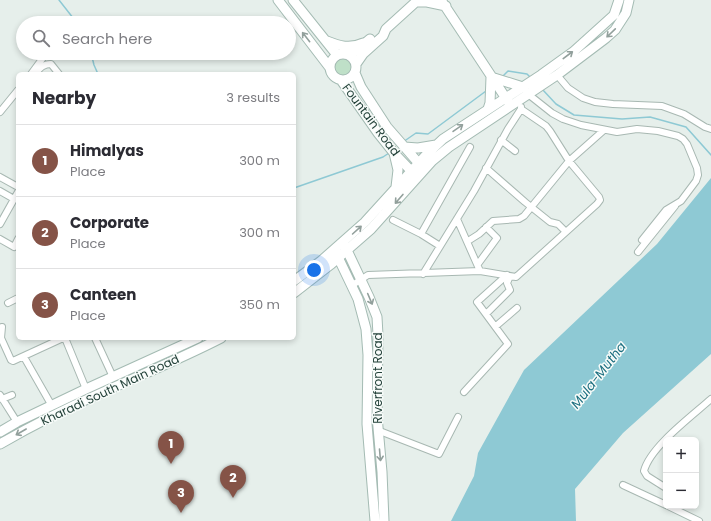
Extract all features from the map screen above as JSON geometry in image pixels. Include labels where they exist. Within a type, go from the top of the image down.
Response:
[{"type":"main road","name":"Fountain Road","points":[[278,0],[290,16]]},
{"type":"main road","points":[[293,0],[337,55]]},
{"type":"main road","points":[[296,291],[347,251],[371,229],[418,177],[448,147],[514,104],[573,52],[614,15],[619,0]]},
{"type":"main road","points":[[296,278],[335,249],[365,222],[418,163],[437,145],[461,126],[488,109],[514,104],[535,85],[557,75],[615,30],[626,14],[629,0]]},
{"type":"main road","points":[[330,68],[332,60],[337,55],[348,55],[357,50],[378,32],[386,29],[420,1],[443,3],[491,77],[514,104]]},
{"type":"main road","name":"Fountain Road","points":[[296,24],[330,68],[334,77],[341,80],[392,151],[418,177]]},
{"type":"main road","points":[[356,69],[366,51],[383,36],[386,29]]},
{"type":"main road","points":[[324,39],[335,45],[347,47],[360,45],[368,41]]},
{"type":"main road","name":"Fountain Road","points":[[348,55],[354,58],[361,87],[387,127],[425,170]]},
{"type":"main road","name":"Fountain Road","points":[[341,80],[348,79],[356,69]]},
{"type":"main road","points":[[491,77],[509,83],[535,85]]},
{"type":"main road","points":[[488,109],[490,103],[491,77]]},
{"type":"main road","points":[[401,144],[418,148],[437,145]]},
{"type":"main road","points":[[392,151],[398,170],[396,187]]},
{"type":"main road","name":"Riverfront Road","points":[[343,242],[377,317],[377,430],[382,472],[384,521]]},
{"type":"main road","name":"Riverfront Road","points":[[335,249],[358,299],[366,329],[368,355],[368,444],[376,521]]},
{"type":"main road","name":"Kharadi South Main Road","points":[[0,432],[17,422],[86,389],[194,340]]},
{"type":"main road","name":"Kharadi South Main Road","points":[[0,444],[68,408],[217,340]]},
{"type":"street","points":[[32,72],[41,60]]},
{"type":"street","points":[[37,72],[46,64],[51,64],[57,72]]},
{"type":"street","points":[[557,75],[568,88],[583,98],[595,102],[613,104],[662,106],[684,114],[711,129]]},
{"type":"street","points":[[535,85],[552,113],[563,119],[604,130],[617,132],[648,129],[678,136],[683,139],[697,168],[698,175],[696,181],[687,194],[676,204],[666,210],[642,240]]},
{"type":"street","points":[[0,112],[16,92]]},
{"type":"street","points":[[351,286],[368,275],[423,274],[480,271],[516,276],[597,204],[600,200],[599,197],[569,161],[546,126],[514,104],[501,140],[457,218],[423,274]]},
{"type":"street","points":[[468,241],[493,222],[519,219],[524,216],[569,161],[604,130]]},
{"type":"street","points":[[501,140],[515,151]]},
{"type":"street","points":[[421,234],[470,147]]},
{"type":"street","points":[[486,168],[532,208],[550,222],[558,224],[566,232]]},
{"type":"street","points":[[0,177],[16,186]]},
{"type":"street","points":[[0,192],[14,199]]},
{"type":"street","points":[[0,224],[16,196]]},
{"type":"street","points":[[638,252],[676,204]]},
{"type":"street","points":[[457,218],[480,271]]},
{"type":"street","points":[[393,220],[421,234],[440,246]]},
{"type":"street","points":[[478,264],[497,238],[486,227]]},
{"type":"street","points":[[0,239],[16,246]]},
{"type":"street","points":[[464,392],[508,344],[477,302],[508,275]]},
{"type":"street","points":[[486,314],[510,290],[507,283],[508,275]]},
{"type":"street","points":[[8,303],[16,299]]},
{"type":"street","points":[[496,326],[517,308]]},
{"type":"street","points":[[2,327],[1,338],[11,360],[15,361],[60,340]]},
{"type":"street","points":[[65,340],[86,389]]},
{"type":"street","points":[[96,340],[113,377]]},
{"type":"street","points":[[24,357],[52,406]]},
{"type":"street","points":[[12,395],[1,397],[17,422]]},
{"type":"street","points":[[663,486],[647,476],[644,470],[646,464],[659,447],[711,400]]},
{"type":"street","points":[[377,430],[439,454],[458,416]]},
{"type":"street","points":[[623,485],[663,504]]},
{"type":"street","points":[[673,509],[699,521]]},
{"type":"green space","points":[[343,58],[347,59],[351,63],[351,71],[347,75],[343,76],[339,75],[335,71],[334,67],[335,63],[339,59]]},
{"type":"water","name":"Mula-Mutha","points":[[711,178],[711,354],[623,433],[575,489],[576,521],[451,521],[474,476],[478,453],[524,370],[657,244]]},
{"type":"waterway","points":[[59,0],[72,16]]},
{"type":"waterway","points":[[93,60],[97,72]]},
{"type":"waterway","points":[[502,77],[508,71],[527,74],[531,78]]},
{"type":"waterway","points":[[542,89],[556,104],[574,115],[622,119],[650,117],[686,127],[711,155]]},
{"type":"waterway","points":[[403,142],[416,133],[428,134],[486,91]]},
{"type":"waterway","points":[[296,187],[383,157],[389,153]]},
{"type":"place","name":"Himalyas","points":[[171,464]]},
{"type":"place","name":"Corporate","points":[[233,498]]},
{"type":"place","name":"Canteen","points":[[181,513]]}]
